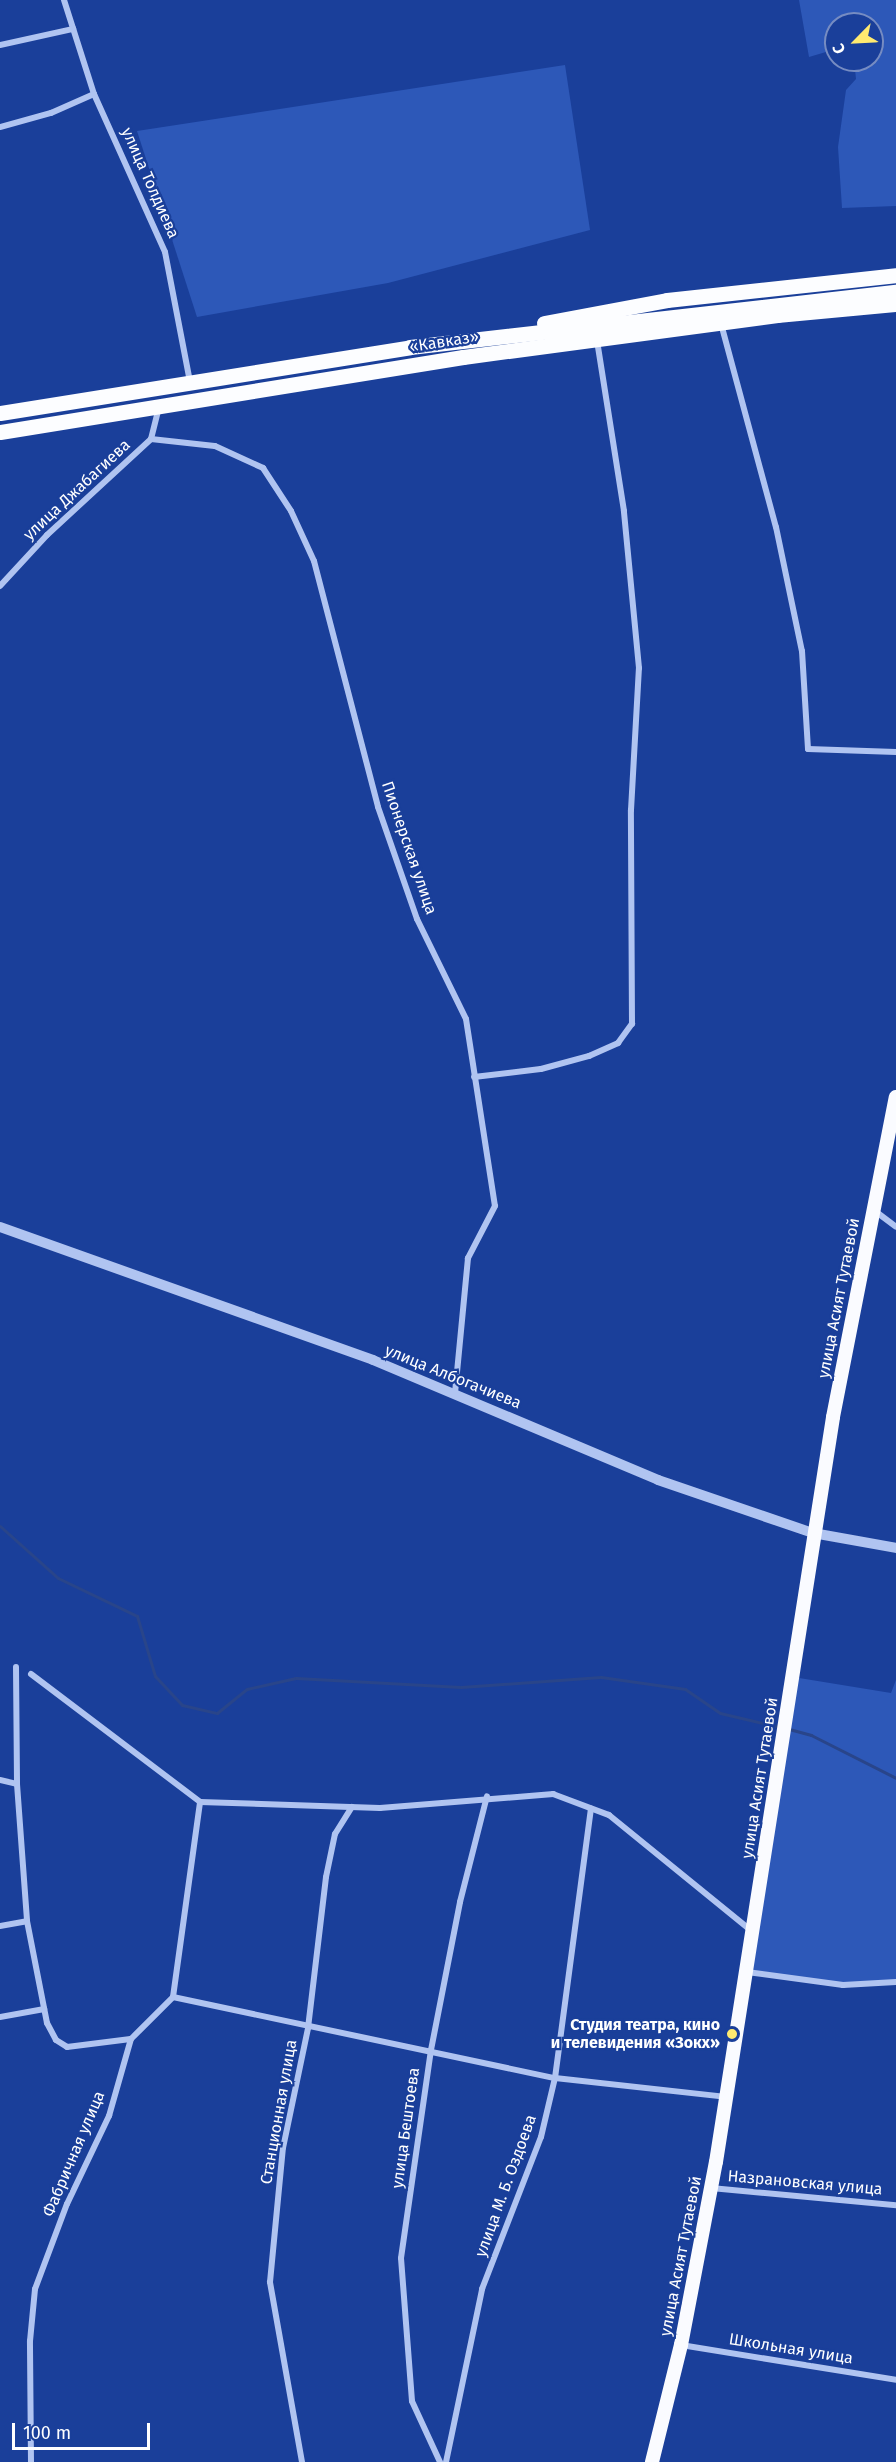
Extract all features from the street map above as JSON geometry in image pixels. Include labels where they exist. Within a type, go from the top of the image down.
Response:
[{"type":"highway","points":[[480,338],[667,300],[896,275]]},
{"type":"highway","name":"«Кавказ»","points":[[0,432],[636,327],[896,292]]},
{"type":"highway","name":"«Кавказ»","points":[[0,413],[480,338],[896,304]]},
{"type":"highway","points":[[463,357],[598,347],[896,312]]},
{"type":"main road","name":"улица Асият Тутаевой","points":[[652,2462],[681,2345],[711,2188],[747,1972],[813,1533],[896,1097]]},
{"type":"street","name":"улица Толдиева","points":[[64,0],[94,94],[165,252],[191,384]]},
{"type":"street","points":[[0,45],[73,29]]},
{"type":"street","points":[[0,127],[51,113],[94,94]]},
{"type":"street","points":[[723,331],[777,527],[802,651],[808,749],[896,752]]},
{"type":"street","points":[[474,1077],[541,1069],[589,1056],[618,1043],[632,1024],[631,810],[639,668],[624,511],[598,347]]},
{"type":"street","name":"улица Джабагиева","points":[[0,586],[46,535],[151,439],[159,406]]},
{"type":"street","name":"Пионерская улица","points":[[151,439],[215,446],[264,468],[291,511],[314,561],[378,807],[417,919],[466,1019],[495,1206],[468,1258],[455,1392]]},
{"type":"street","points":[[873,1209],[896,1227]]},
{"type":"street","name":"улица Албогачиева","points":[[0,1227],[455,1392],[658,1480],[813,1533],[896,1548]]},
{"type":"street","points":[[16,1667],[17,1784],[27,1921],[44,2009],[52,2034],[65,2046],[131,2039]]},
{"type":"street","points":[[31,1674],[200,1802],[352,1807],[488,1796],[553,1794],[609,1815],[654,1848],[704,1897],[753,1933]]},
{"type":"street","points":[[0,1780],[17,1784]]},
{"type":"street","name":"улица Бештоева","points":[[440,2462],[412,2401],[401,2258],[431,2050],[460,1902],[488,1796]]},
{"type":"street","points":[[200,1802],[173,1997],[271,2016],[308,2028],[431,2050],[555,2078],[726,2097]]},
{"type":"street","name":"Станционная улица","points":[[302,2462],[270,2282],[283,2148],[308,2028],[326,1877],[335,1834],[352,1807]]},
{"type":"street","name":"улица М. Б. Оздоева","points":[[446,2462],[482,2289],[541,2137],[555,2078],[591,1808]]},
{"type":"street","points":[[0,1926],[27,1921]]},
{"type":"street","points":[[747,1972],[843,1985],[896,1982]]},
{"type":"street","name":"Фабричная улица","points":[[31,2462],[30,2341],[35,2289],[66,2204],[109,2116],[131,2039],[173,1997]]},
{"type":"street","points":[[0,2017],[44,2009]]},
{"type":"street","name":"Назрановская улица","points":[[711,2188],[896,2205]]},
{"type":"street","name":"Школьная улица","points":[[681,2345],[896,2380]]},
{"type":"shaded area","points":[[799,0],[896,0],[896,206],[842,208],[838,147],[846,90],[856,79],[855,72],[884,72],[884,12],[824,12],[824,53],[809,57]]},
{"type":"shaded area","points":[[565,65],[590,230],[388,283],[197,317],[137,131]]},
{"type":"shaded area","points":[[793,1677],[891,1693],[896,1680],[896,1982],[843,1985],[747,1972]]},
{"type":"waterway","points":[[0,1526],[58,1578],[137,1616],[155,1676],[182,1705],[217,1713],[247,1689],[296,1678],[461,1687],[601,1677],[685,1689],[720,1713],[779,1727]]},
{"type":"waterway","points":[[789,1729],[811,1735],[896,1778]]},
{"type":"place","name":"Студия театра, кино и телевидения «Зокх»","points":[[732,2034]]}]
